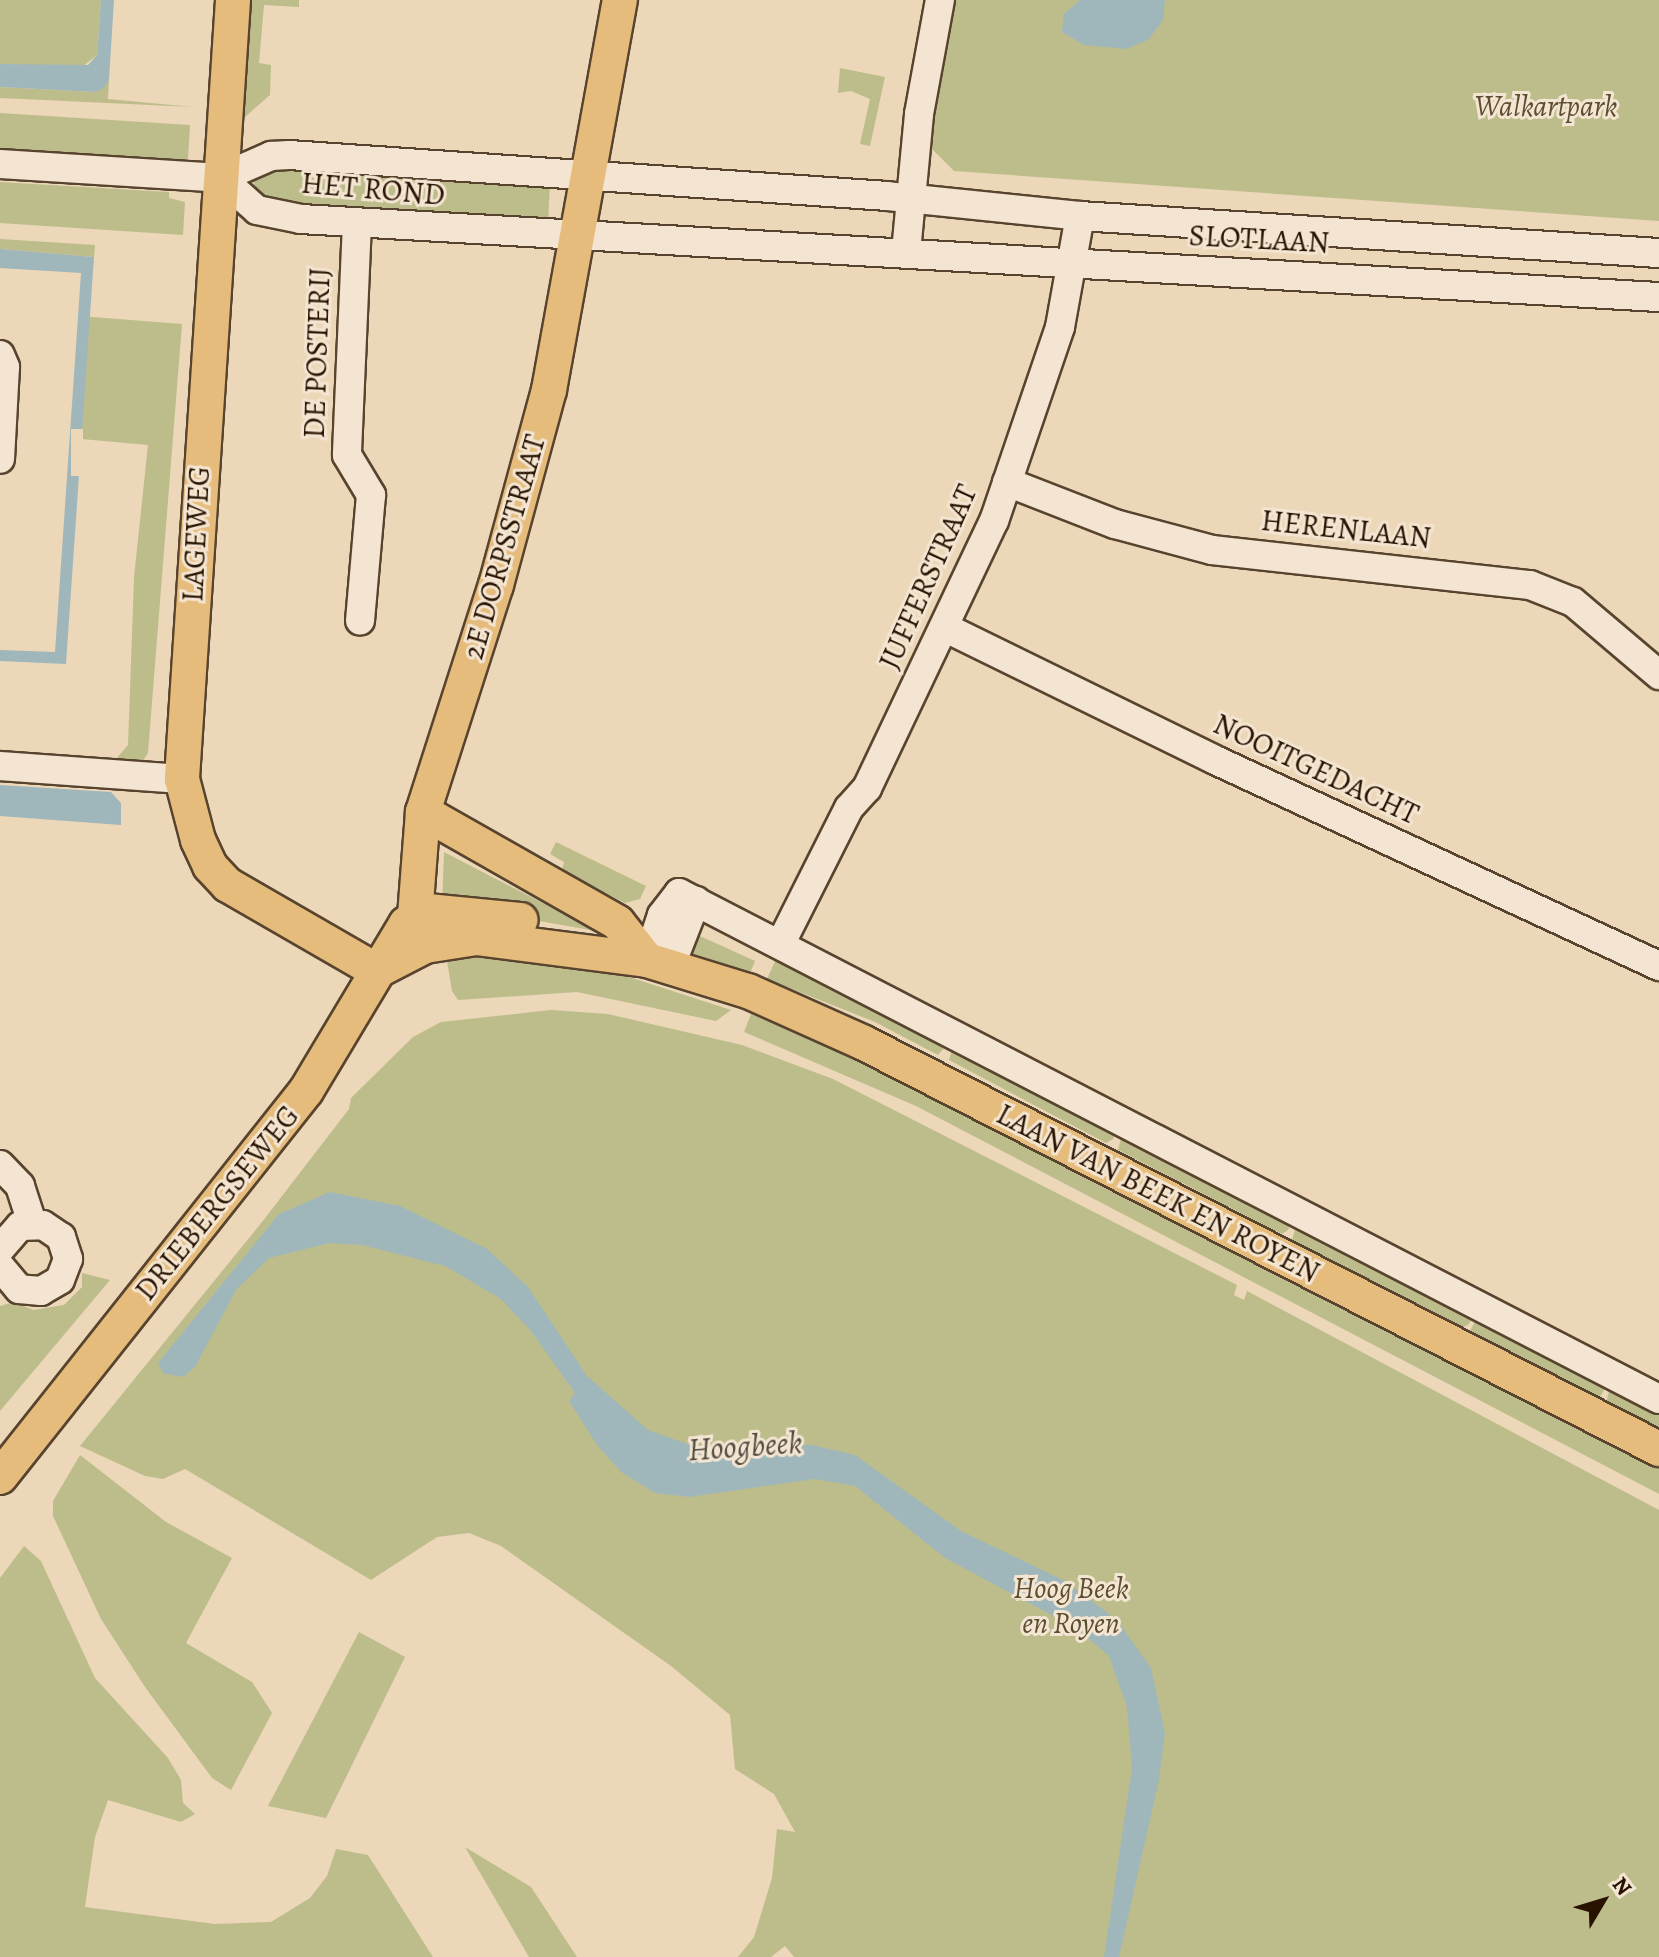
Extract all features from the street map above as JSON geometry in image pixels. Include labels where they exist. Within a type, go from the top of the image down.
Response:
[{"type":"main road","name":"LAGEWEG","points":[[233,0],[182,779],[198,840],[210,866],[228,885],[377,971]]},
{"type":"main road","name":"2E DORPSSTRAAT","points":[[415,916],[423,812],[525,488],[595,175],[620,0]]},
{"type":"main road","points":[[423,812],[618,923],[659,963]]},
{"type":"main road","name":"LAAN VAN BEEK EN ROYEN","points":[[415,916],[443,912],[543,924],[748,991],[864,1043],[1659,1449]]},
{"type":"main road","name":"DRIEBERGSEWEG","points":[[0,1477],[306,1091],[377,971],[415,916]]},
{"type":"main road","name":"LAAN VAN BEEK EN ROYEN","points":[[377,971],[425,946],[451,939],[659,963]]},
{"type":"street","points":[[906,252],[898,199],[919,114],[940,0]]},
{"type":"street","name":"HET ROND","points":[[898,199],[289,155],[271,156],[221,178],[257,210],[357,223],[906,252]]},
{"type":"street","points":[[0,164],[221,178]]},
{"type":"street","name":"SLOTLAAN","points":[[898,199],[1080,216],[1659,253]]},
{"type":"street","name":"JUFFERSTRAAT","points":[[781,943],[849,808],[867,788],[946,628],[1007,482],[1060,327],[1080,216]]},
{"type":"street","name":"DE POSTERIJ","points":[[357,223],[347,455],[371,495],[360,621]]},
{"type":"street","name":"SLOTLAAN","points":[[906,252],[1659,297]]},
{"type":"street","points":[[0,355],[5,367],[0,459]]},
{"type":"street","name":"HERENLAAN","points":[[1007,482],[1115,524],[1212,550],[1530,585],[1573,602],[1659,675]]},
{"type":"street","name":"NOOITGEDACHT","points":[[946,628],[1213,759],[1659,966]]},
{"type":"street","points":[[0,766],[182,779]]},
{"type":"street","name":"LAAN VAN BEEK EN ROYEN","points":[[659,963],[662,915],[688,897],[1659,1399]]},
{"type":"street","points":[[0,1165],[20,1186],[32,1223]]},
{"type":"street","points":[[0,1249],[11,1232],[32,1223],[53,1230],[66,1248],[60,1280],[30,1292],[9,1283],[0,1266]]},
{"type":"green space","points":[[0,0],[101,0],[97,55],[82,67],[0,64]]},
{"type":"green space","points":[[244,0],[299,0],[299,7],[264,5],[259,63],[271,65],[270,95],[245,117]]},
{"type":"green space","name":"Walkartpark","points":[[951,0],[1659,0],[1659,221],[954,171],[929,146],[927,116]]},
{"type":"green space","points":[[840,68],[885,77],[870,146],[860,144],[870,99],[851,91],[838,93]]},
{"type":"green space","points":[[109,80],[108,99],[193,107],[0,98],[0,87],[95,92]]},
{"type":"green space","points":[[0,113],[190,125],[188,159],[171,160],[170,167],[0,156]]},
{"type":"green space","points":[[272,165],[550,181],[548,226],[288,209],[255,191],[253,180]]},
{"type":"green space","points":[[0,182],[169,192],[169,198],[185,202],[183,235],[0,223]]},
{"type":"green space","points":[[0,239],[95,245],[94,257],[0,249]]},
{"type":"green space","points":[[80,316],[182,324],[148,753],[143,761],[116,759],[128,745],[134,577],[148,445],[70,438]]},
{"type":"green space","points":[[556,842],[646,886],[640,899],[625,903],[562,870],[564,862],[550,854]]},
{"type":"green space","points":[[444,852],[589,927],[592,922],[613,934],[442,904]]},
{"type":"green space","points":[[689,931],[755,961],[750,973],[689,953]]},
{"type":"green space","points":[[445,949],[592,965],[731,1010],[716,1021],[577,992],[458,1000],[452,991]]},
{"type":"green space","points":[[777,957],[950,1041],[938,1055],[875,1022],[767,979]]},
{"type":"green space","name":"Hoog Beek en Royen","points":[[551,1010],[608,1014],[742,1045],[833,1079],[1237,1285],[1234,1295],[1244,1300],[1247,1291],[1659,1510],[1659,1957],[794,1957],[785,1946],[771,1957],[738,1957],[754,1937],[772,1878],[777,1829],[795,1832],[774,1794],[735,1769],[730,1715],[671,1666],[501,1546],[469,1533],[437,1537],[371,1580],[185,1469],[163,1479],[145,1476],[80,1446],[262,1222],[349,1109],[351,1098],[413,1037],[441,1022]]},
{"type":"green space","points":[[751,1014],[854,1054],[1659,1463],[1659,1494],[916,1106],[744,1032]]},
{"type":"green space","points":[[954,1043],[1119,1128],[1113,1139],[1106,1143],[949,1060]]},
{"type":"green space","points":[[1123,1130],[1294,1218],[1288,1230],[1282,1234],[1118,1150]]},
{"type":"green space","points":[[1298,1220],[1475,1312],[1469,1324],[1462,1328],[1292,1240]]},
{"type":"green space","points":[[82,1273],[110,1280],[0,1411],[0,1306],[14,1302],[33,1310],[64,1305],[82,1287]]},
{"type":"green space","points":[[1479,1314],[1608,1383],[1598,1401],[1469,1333]]},
{"type":"green space","points":[[1611,1383],[1659,1408],[1659,1430],[1606,1403]]},
{"type":"green space","points":[[80,1455],[166,1522],[232,1558],[186,1643],[252,1682],[272,1713],[231,1790],[212,1778],[145,1687],[101,1619],[53,1516],[53,1501]]},
{"type":"green space","points":[[24,1546],[41,1561],[95,1678],[168,1758],[181,1780],[183,1803],[195,1814],[181,1822],[108,1800],[95,1837],[85,1907],[215,1924],[271,1922],[310,1898],[327,1876],[336,1849],[368,1855],[433,1957],[0,1957],[0,1578]]},
{"type":"green space","points":[[359,1632],[405,1657],[326,1818],[268,1806]]},
{"type":"green space","points":[[465,1847],[531,1887],[577,1957],[529,1957]]},
{"type":"water","points":[[101,0],[114,0],[109,80],[104,88],[95,92],[0,87],[0,64],[88,65],[97,55]]},
{"type":"water","points":[[1080,0],[1165,0],[1163,20],[1148,40],[1126,49],[1084,45],[1062,32],[1064,14]]},
{"type":"water","points":[[0,249],[94,257],[66,664],[0,661],[0,650],[55,652],[81,273],[0,268]]},
{"type":"water","points":[[0,785],[111,792],[121,803],[121,825],[0,816]]},
{"type":"water","name":"Hoogbeek","points":[[330,1192],[400,1206],[487,1249],[528,1287],[587,1376],[648,1430],[693,1446],[812,1445],[855,1455],[961,1531],[1065,1581],[1117,1620],[1151,1668],[1165,1733],[1159,1780],[1119,1957],[1104,1957],[1132,1768],[1127,1707],[1109,1656],[1076,1628],[945,1558],[855,1486],[815,1479],[689,1497],[655,1493],[621,1472],[597,1445],[569,1401],[575,1393],[531,1331],[501,1299],[445,1266],[362,1245],[330,1243],[269,1258],[236,1290],[195,1367],[183,1377],[163,1373],[158,1363],[279,1214]]},
{"type":"pier","points":[[71,429],[83,429],[83,476],[71,476]]}]
